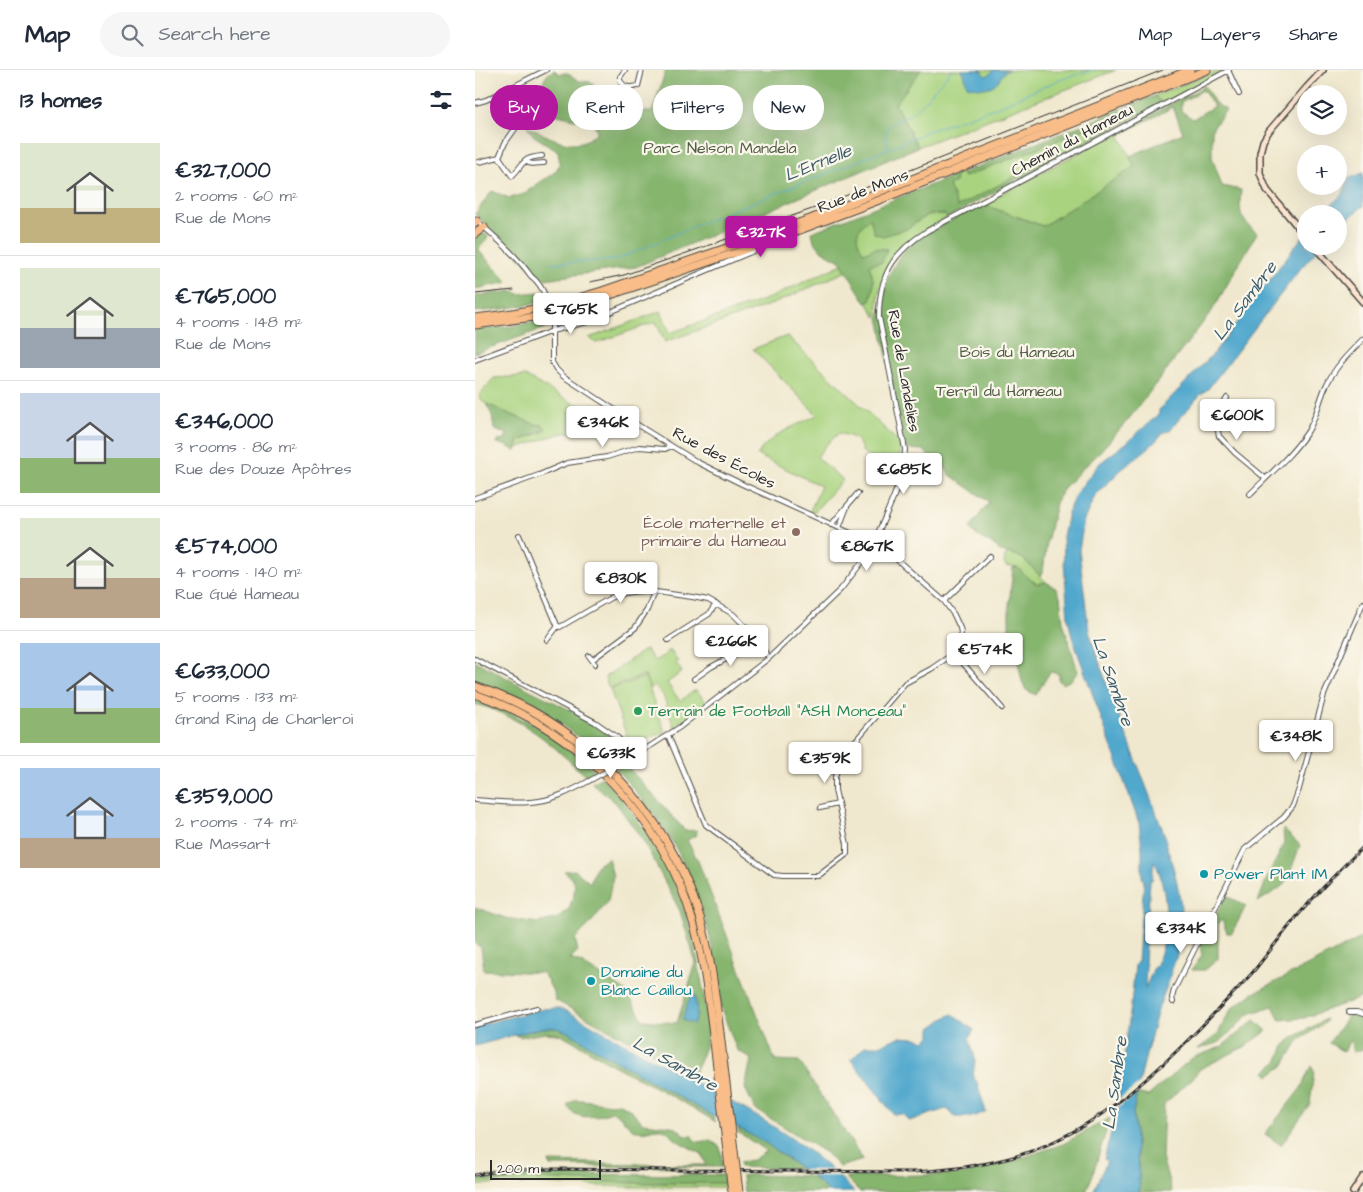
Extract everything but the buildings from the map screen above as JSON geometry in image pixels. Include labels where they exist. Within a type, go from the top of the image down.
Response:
[{"type":"highway","name":"Rue de Mons","points":[[775,235],[1190,70]]},
{"type":"highway","name":"Rue de Mons","points":[[775,235],[882,199],[1207,70]]},
{"type":"highway","points":[[475,234],[484,227]]},
{"type":"highway","points":[[475,318],[510,314],[569,301],[775,235]]},
{"type":"highway","points":[[475,325],[534,317],[572,308],[775,235]]},
{"type":"highway","points":[[475,686],[515,702],[544,718],[598,758],[623,783],[653,822],[676,858],[700,917],[713,976],[716,1034],[732,1192]]},
{"type":"highway","points":[[475,694],[540,724],[569,744],[593,764],[617,787],[637,811],[668,860],[683,891],[701,950],[716,1034],[739,1192]]},
{"type":"street","points":[[516,85],[546,70]]},
{"type":"street","points":[[625,70],[620,80],[625,87],[631,88],[638,86],[642,70]]},
{"type":"street","points":[[1229,70],[1239,94]]},
{"type":"street","name":"Chemin du Hameau","points":[[927,232],[1229,70]]},
{"type":"street","points":[[1297,225],[1273,199],[1265,186],[1259,165],[1260,153],[1263,141],[1269,130],[1323,70]]},
{"type":"street","points":[[475,103],[490,98]]},
{"type":"street","points":[[499,157],[505,143],[514,130]]},
{"type":"street","points":[[499,157],[512,176],[525,160],[531,156],[542,156]]},
{"type":"street","points":[[479,162],[499,157]]},
{"type":"street","points":[[525,160],[531,164],[543,163]]},
{"type":"street","name":"Rue des Écoles","points":[[476,221],[494,235],[534,278],[546,299],[550,308],[552,325],[552,362],[556,369],[699,463],[874,544],[892,555],[944,601],[954,615],[960,628],[959,644],[954,652]]},
{"type":"street","name":"Rue de Landelies","points":[[475,800],[517,803],[540,801],[557,796],[589,781],[668,735],[769,658],[841,589],[869,554],[902,473],[905,458],[905,449],[879,317],[881,290],[889,269],[901,251],[917,237],[927,232]]},
{"type":"street","name":"Rue de Mons","points":[[475,360],[552,331],[587,322],[772,244],[775,235]]},
{"type":"street","points":[[1322,255],[1363,302]]},
{"type":"street","points":[[1250,494],[1303,438],[1312,424],[1331,376],[1345,357],[1363,339]]},
{"type":"street","points":[[1227,398],[1216,417],[1219,436],[1235,453],[1265,478]]},
{"type":"street","points":[[475,498],[567,463],[607,457],[639,448],[665,449],[671,446]]},
{"type":"street","points":[[831,525],[858,493]]},
{"type":"street","points":[[839,528],[848,504]]},
{"type":"street","points":[[519,535],[558,626]]},
{"type":"street","points":[[944,601],[990,556]]},
{"type":"street","points":[[547,640],[558,626],[612,597],[639,592],[654,592],[708,600],[716,604],[733,614],[745,626],[769,658]]},
{"type":"street","points":[[592,660],[635,628],[647,610],[654,592]]},
{"type":"street","points":[[1173,1002],[1172,994],[1245,849],[1284,817],[1293,806],[1324,695],[1363,603]]},
{"type":"street","points":[[668,640],[709,614],[716,604]]},
{"type":"street","points":[[694,679],[711,667],[738,653],[754,637]]},
{"type":"street","points":[[668,735],[706,825],[709,828],[777,876],[818,876],[847,854],[847,844],[835,790],[835,777],[839,764],[845,753],[905,683],[931,669],[954,652],[1002,708]]},
{"type":"street","points":[[475,659],[595,722],[618,738],[634,755]]},
{"type":"street","points":[[820,808],[838,804]]},
{"type":"street","points":[[475,1025],[537,1008]]},
{"type":"street","points":[[1349,1012],[1363,1014]]},
{"type":"street","points":[[1353,1192],[1363,1177]]},
{"type":"green space","name":"Parc Nelson Mandela","points":[[554,70],[559,74],[567,73],[579,81],[590,82],[593,85],[568,85],[568,117],[558,115],[558,85],[542,85],[547,75]]},
{"type":"green space","name":"Parc Nelson Mandela","points":[[666,70],[921,70],[895,104],[918,147],[636,267],[544,279],[475,214],[492,191],[509,198],[522,195],[555,172],[560,164],[558,151],[534,136],[530,130],[535,130],[563,142],[572,143],[589,139],[597,130],[643,130],[643,112],[652,112],[653,109],[653,130],[743,130],[743,85],[661,85]]},
{"type":"green space","points":[[921,70],[1116,70],[918,147],[895,104]]},
{"type":"green space","points":[[1219,70],[1225,70],[1163,103],[1154,96]]},
{"type":"green space","name":"Bois du Hameau","points":[[1205,86],[1215,103],[1226,110],[1212,129],[1212,157],[1222,186],[1241,190],[1241,214],[1243,219],[1257,233],[1212,311],[1128,420],[1065,487],[1057,499],[1047,542],[1043,571],[1040,576],[1023,559],[1013,554],[1000,552],[997,547],[976,535],[970,528],[989,502],[950,475],[942,463],[930,458],[924,450],[905,449],[879,317],[888,277],[899,257],[913,242],[924,235],[982,204],[1043,226],[1134,167],[1130,156],[1183,133],[1173,107],[1119,135],[1118,132]],"holes":[[[1203,90],[1214,106],[1193,119],[1181,111],[1181,102]]]},
{"type":"green space","points":[[1154,96],[1163,103],[1089,141],[1088,139],[1119,123],[1113,118],[964,177],[962,173]]},
{"type":"green space","points":[[1113,118],[1119,124],[956,208],[949,185],[955,182],[956,175],[962,173],[964,177]]},
{"type":"green space","points":[[1118,132],[1135,167],[1043,226],[982,204]]},
{"type":"green space","points":[[1062,152],[1064,154],[947,218],[944,214],[927,215],[906,229],[883,236],[874,233],[870,218],[859,230],[858,243],[864,253],[874,248],[887,249],[882,262],[869,265],[873,287],[870,301],[866,303],[840,261],[822,251],[814,241],[812,232],[956,175],[955,182],[949,185],[957,207]]},
{"type":"green space","points":[[945,214],[947,218],[917,236],[892,260],[881,285],[877,316],[875,316],[867,302],[870,301],[873,287],[864,253],[858,245],[856,237],[861,225],[871,218],[872,224],[906,229],[927,215]]},
{"type":"green space","points":[[480,233],[488,236],[479,251],[508,282],[475,289],[475,238]]},
{"type":"green space","points":[[842,264],[847,271],[775,303],[665,342],[656,322],[596,343],[589,338],[661,311],[670,333],[772,297]]},
{"type":"green space","points":[[515,291],[518,294],[538,292],[543,302],[475,312],[475,296]]},
{"type":"green space","points":[[547,319],[548,327],[475,353],[475,330],[513,326]]},
{"type":"green space","points":[[787,336],[900,443],[898,472],[895,482],[862,451],[857,440],[839,433],[817,457],[843,480],[814,512],[810,511],[821,486],[757,455],[776,436],[817,415],[753,349]]},
{"type":"green space","points":[[525,376],[578,406],[595,422],[596,428],[559,434],[517,448],[519,441],[545,431],[543,425],[534,424],[486,404],[480,398],[480,394],[494,378]]},
{"type":"green space","points":[[486,404],[534,424],[543,425],[545,430],[519,441],[516,451],[497,443],[498,440],[502,441],[505,439],[507,435],[494,429],[492,415]]},
{"type":"green space","points":[[1008,552],[1023,558],[1046,582],[1037,584],[1018,568],[1006,566],[1004,563],[1005,556]]},
{"type":"green space","points":[[1013,568],[1018,568],[1037,584],[1046,582],[1056,588],[1060,597],[1063,622],[1078,672],[1071,680],[1063,684],[1059,681],[1059,674],[1050,672],[1036,695],[1026,690],[1017,657],[1009,652],[1009,605]]},
{"type":"green space","points":[[646,649],[654,661],[665,655],[668,651],[671,651],[682,672],[667,683],[680,701],[694,691],[697,691],[707,703],[674,727],[663,695],[655,686],[650,689],[645,675],[609,688],[605,677]]},
{"type":"green space","points":[[475,661],[592,722],[615,739],[622,749],[625,758],[612,764],[580,738],[548,716],[513,697],[475,681]]},
{"type":"green space","name":"Terrain de Football \"ASH Monceau\"","points":[[645,677],[665,732],[630,745],[610,689]]},
{"type":"green space","points":[[475,698],[496,706],[546,732],[597,772],[588,777],[537,733],[502,714],[475,704]]},
{"type":"green space","points":[[625,764],[684,831],[696,830],[697,835],[687,840],[698,861],[775,1060],[799,1061],[863,1160],[839,1167],[826,1153],[755,1109],[745,1088],[751,1059],[737,1050],[721,1008],[715,960],[697,896],[675,846],[655,816],[616,769]]},
{"type":"green space","points":[[602,777],[642,826],[658,851],[682,902],[691,930],[698,959],[708,1027],[707,1041],[694,1076],[555,1000],[554,993],[543,973],[484,970],[481,947],[475,944],[475,907],[505,918],[538,923],[558,918],[569,909],[574,894],[575,886],[573,880],[564,871],[575,870],[590,883],[596,866],[608,858],[613,876],[608,901],[575,939],[578,951],[570,959],[581,963],[626,991],[643,1020],[677,1023],[696,963],[680,911],[644,842],[616,803],[592,783]]},
{"type":"green space","points":[[1283,829],[1300,845],[1284,885],[1258,902],[1267,878],[1284,844]]},
{"type":"green space","points":[[1226,896],[1246,906],[1232,933],[1227,933],[1222,920],[1218,923],[1218,959],[1205,970],[1192,970],[1202,955],[1200,946]]},
{"type":"green space","points":[[1363,937],[1363,997],[1304,1018],[1280,1020],[1273,1006],[1249,1014],[1220,1042],[1198,1049],[1217,1035],[1231,1009],[1252,994]]},
{"type":"green space","points":[[1350,1013],[1363,1019],[1363,1049],[1353,1052],[1350,1039],[1344,1052],[1329,1043]]},
{"type":"green space","points":[[1326,1019],[1326,1022],[1298,1041],[1283,1066],[1269,1076],[1265,1072],[1277,1062],[1284,1046],[1294,1037]]},
{"type":"green space","points":[[1255,1020],[1267,1031],[1246,1046],[1200,1069],[1192,1079],[1164,1104],[1162,1158],[1172,1192],[1139,1192],[1133,1112],[1137,1093],[1148,1096],[1192,1058],[1221,1047]]},
{"type":"green space","points":[[542,1028],[557,1028],[570,1033],[711,1115],[716,1122],[568,1038],[546,1033],[520,1037],[515,1035]]},
{"type":"green space","points":[[1311,1066],[1314,1071],[1310,1104],[1281,1145],[1265,1134],[1301,1088]]},
{"type":"green space","points":[[575,1100],[611,1104],[619,1103],[632,1111],[643,1123],[671,1126],[681,1131],[684,1136],[692,1136],[698,1142],[710,1140],[720,1147],[723,1167],[551,1166],[549,1162],[706,1165],[702,1154],[678,1141],[666,1130],[635,1130],[613,1112],[588,1117],[582,1116],[571,1111],[567,1105]]},
{"type":"green space","points":[[1110,1118],[1086,1192],[860,1192],[845,1177],[964,1174],[1063,1144]]},
{"type":"green space","points":[[738,1128],[767,1144],[801,1169],[740,1167],[740,1162],[753,1160],[766,1151],[738,1132]]},
{"type":"green space","points":[[517,1174],[724,1175],[724,1183],[632,1183],[531,1179],[475,1182],[475,1179]]},
{"type":"green space","points":[[742,1176],[811,1176],[829,1192],[744,1192]]},
{"type":"green space","points":[[531,1179],[632,1183],[724,1183],[725,1187],[634,1187],[499,1183],[475,1186],[475,1182],[478,1181]]},
{"type":"water","points":[[961,70],[982,70],[986,76],[993,70],[1009,70],[1003,73],[995,84],[984,88],[967,86],[964,73]]},
{"type":"water","points":[[1363,173],[1363,206],[1347,220],[1347,205],[1331,205],[1342,195],[1347,195],[1348,179]]},
{"type":"water","name":"La Sambre","points":[[1297,244],[1297,255],[1313,255],[1208,389],[1200,395],[1170,430],[1163,433],[1095,496],[1084,520],[1079,550],[1089,631],[1105,679],[1167,841],[1165,842],[1177,882],[1181,909],[1181,936],[1177,956],[1158,1009],[1133,1112],[1139,1192],[1093,1192],[1107,1161],[1104,1159],[1117,1111],[1135,965],[1138,961],[1144,880],[1142,879],[1142,849],[1139,823],[1072,637],[1068,618],[1063,536],[1069,509],[1077,492],[1100,463],[1159,414],[1159,410],[1213,354]],"holes":[[[1154,861],[1161,878],[1165,898],[1165,937],[1156,967],[1154,967],[1145,989],[1150,880],[1152,880]]]},
{"type":"water","points":[[691,995],[695,995],[697,1015],[694,1024],[682,1020]]},
{"type":"water","name":"La Sambre","points":[[556,1008],[565,1010],[773,1126],[816,1156],[854,1192],[829,1192],[811,1176],[767,1144],[711,1115],[570,1033],[557,1028],[541,1028],[475,1046],[475,1026],[543,1009]]},
{"type":"water","points":[[953,1014],[974,1030],[969,1038],[975,1059],[973,1077],[977,1082],[986,1112],[972,1117],[954,1117],[946,1109],[909,1121],[902,1114],[894,1115],[851,1060],[865,1046],[877,1046],[899,1037],[916,1038],[925,1041],[931,1035],[931,1028]]},
{"type":"pier","points":[[1143,1081],[1141,1090],[1115,1110],[1116,1102]]},
{"type":"pier","points":[[802,1170],[836,1170],[842,1176],[808,1176]]},
{"type":"waterway","points":[[888,148],[885,133],[888,126],[919,107],[952,70]]},
{"type":"waterway","name":"L'Ernelle","points":[[551,263],[616,260],[706,221],[888,149],[928,131],[997,107],[1061,79],[1093,70]]},
{"type":"tram line","points":[[590,282],[624,275],[812,209],[1163,70]]},
{"type":"tram line","points":[[475,294],[514,290]]},
{"type":"railway","points":[[475,1175],[499,1171],[545,1169],[912,1172],[967,1167],[1020,1155],[1071,1133],[1140,1085],[1201,1027],[1247,979],[1308,904],[1363,847]]},
{"type":"place","name":"École maternelle et primaire du Hameau","points":[[796,532]]},
{"type":"place","name":"Terrain de Football \"ASH Monceau\"","points":[[638,711]]},
{"type":"place","name":"Power Plant IM","points":[[1204,874]]},
{"type":"place","name":"Domaine du Blanc Caillou","points":[[591,981]]},
{"type":"park label","name":"Terril du Hameau","points":[[999,391]]}]
